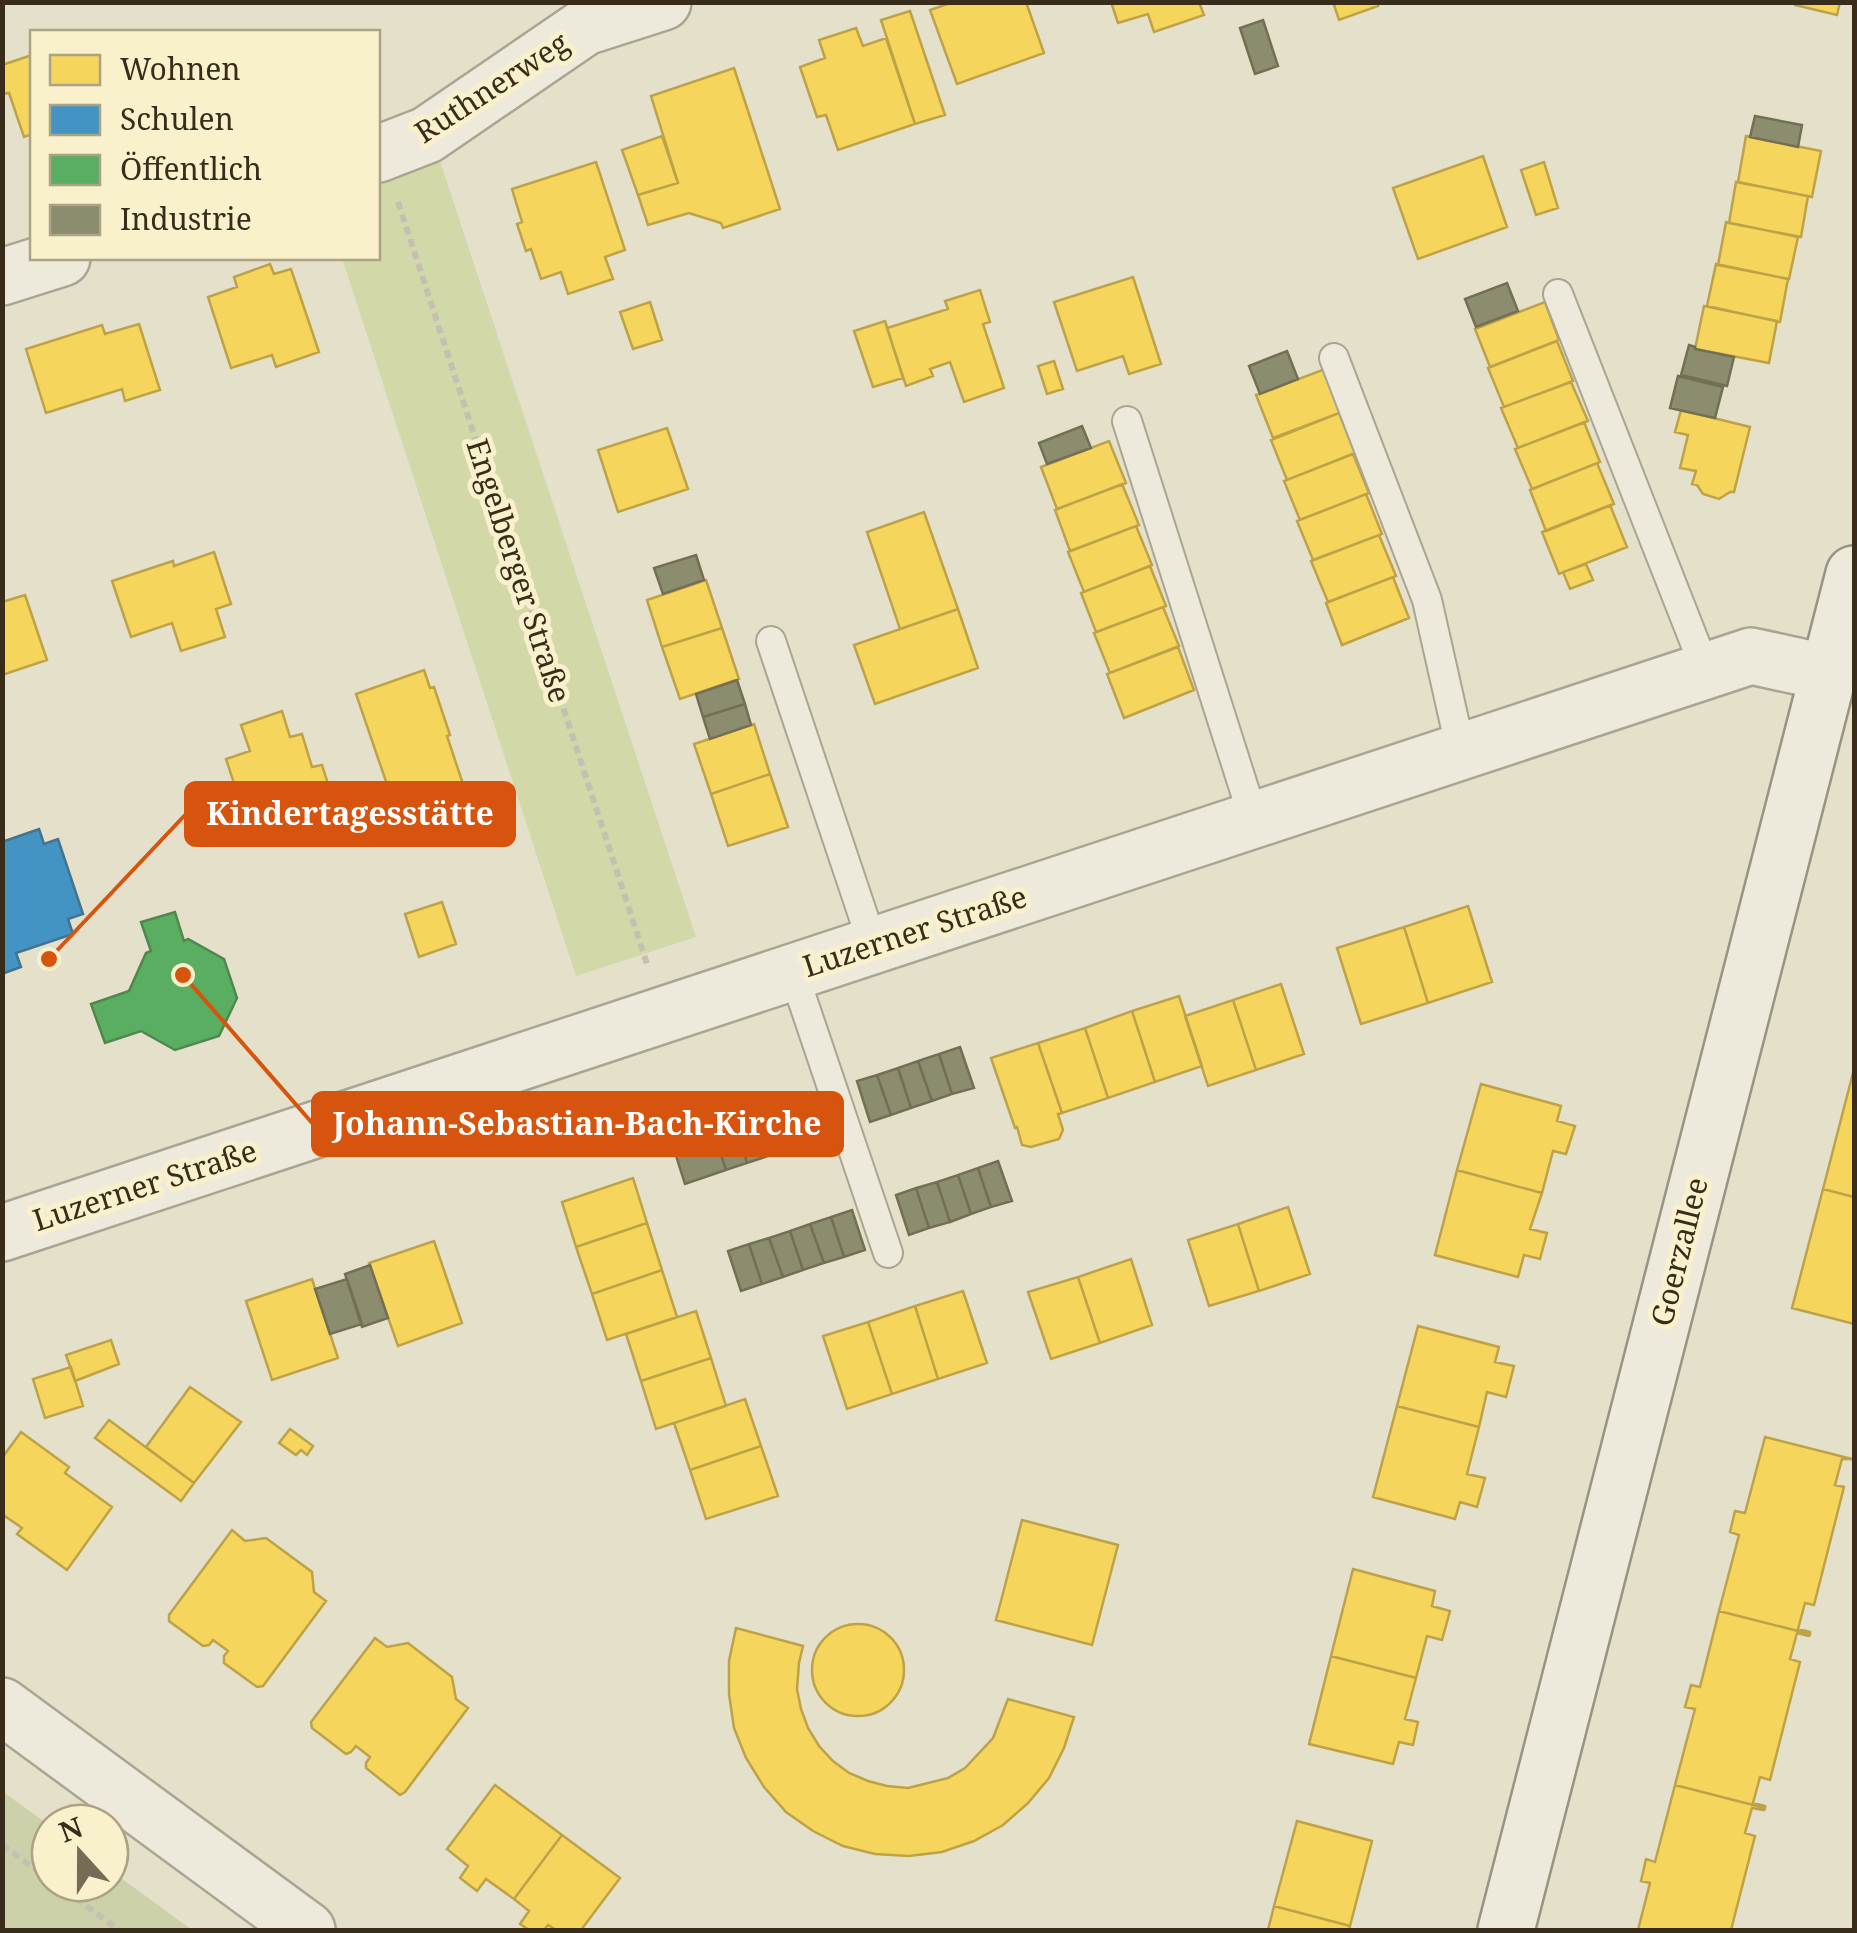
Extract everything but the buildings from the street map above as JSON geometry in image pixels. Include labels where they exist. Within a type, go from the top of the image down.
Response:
[{"type":"street","name":"Ruthnerweg","points":[[386,174],[427,135],[586,27],[663,2]]},
{"type":"street","points":[[2,277],[56,260]]},
{"type":"street","name":"Goerzallee","points":[[1506,1930],[1854,574]]},
{"type":"street","name":"Luzerner Straße","points":[[2,1233],[1751,656],[1829,673]]},
{"type":"street","points":[[2,1706],[307,1930]]},
{"type":"lane","points":[[1558,294],[1706,671]]},
{"type":"lane","points":[[1334,358],[1426,600],[1461,751]]},
{"type":"lane","points":[[1127,421],[1254,820]]},
{"type":"lane","points":[[771,641],[873,945]]},
{"type":"lane","points":[[793,972],[888,1252]]},
{"type":"path","name":"Engelberger Straße","points":[[386,174],[647,965]]},
{"type":"path","points":[[2,1845],[30,1865]]},
{"type":"path","points":[[82,1903],[119,1930]]},
{"type":"green space","points":[[436,149],[696,937],[576,976],[343,260],[380,260],[380,167]]},
{"type":"green space","points":[[2,1791],[30,1811],[30,1903],[130,1903],[130,1885],[192,1930],[3,1930]]},
{"type":"place","name":"Kindertagesstätte","points":[[49,959]]},
{"type":"place","name":"Johann-Sebastian-Bach-Kirche","points":[[183,975]]}]
